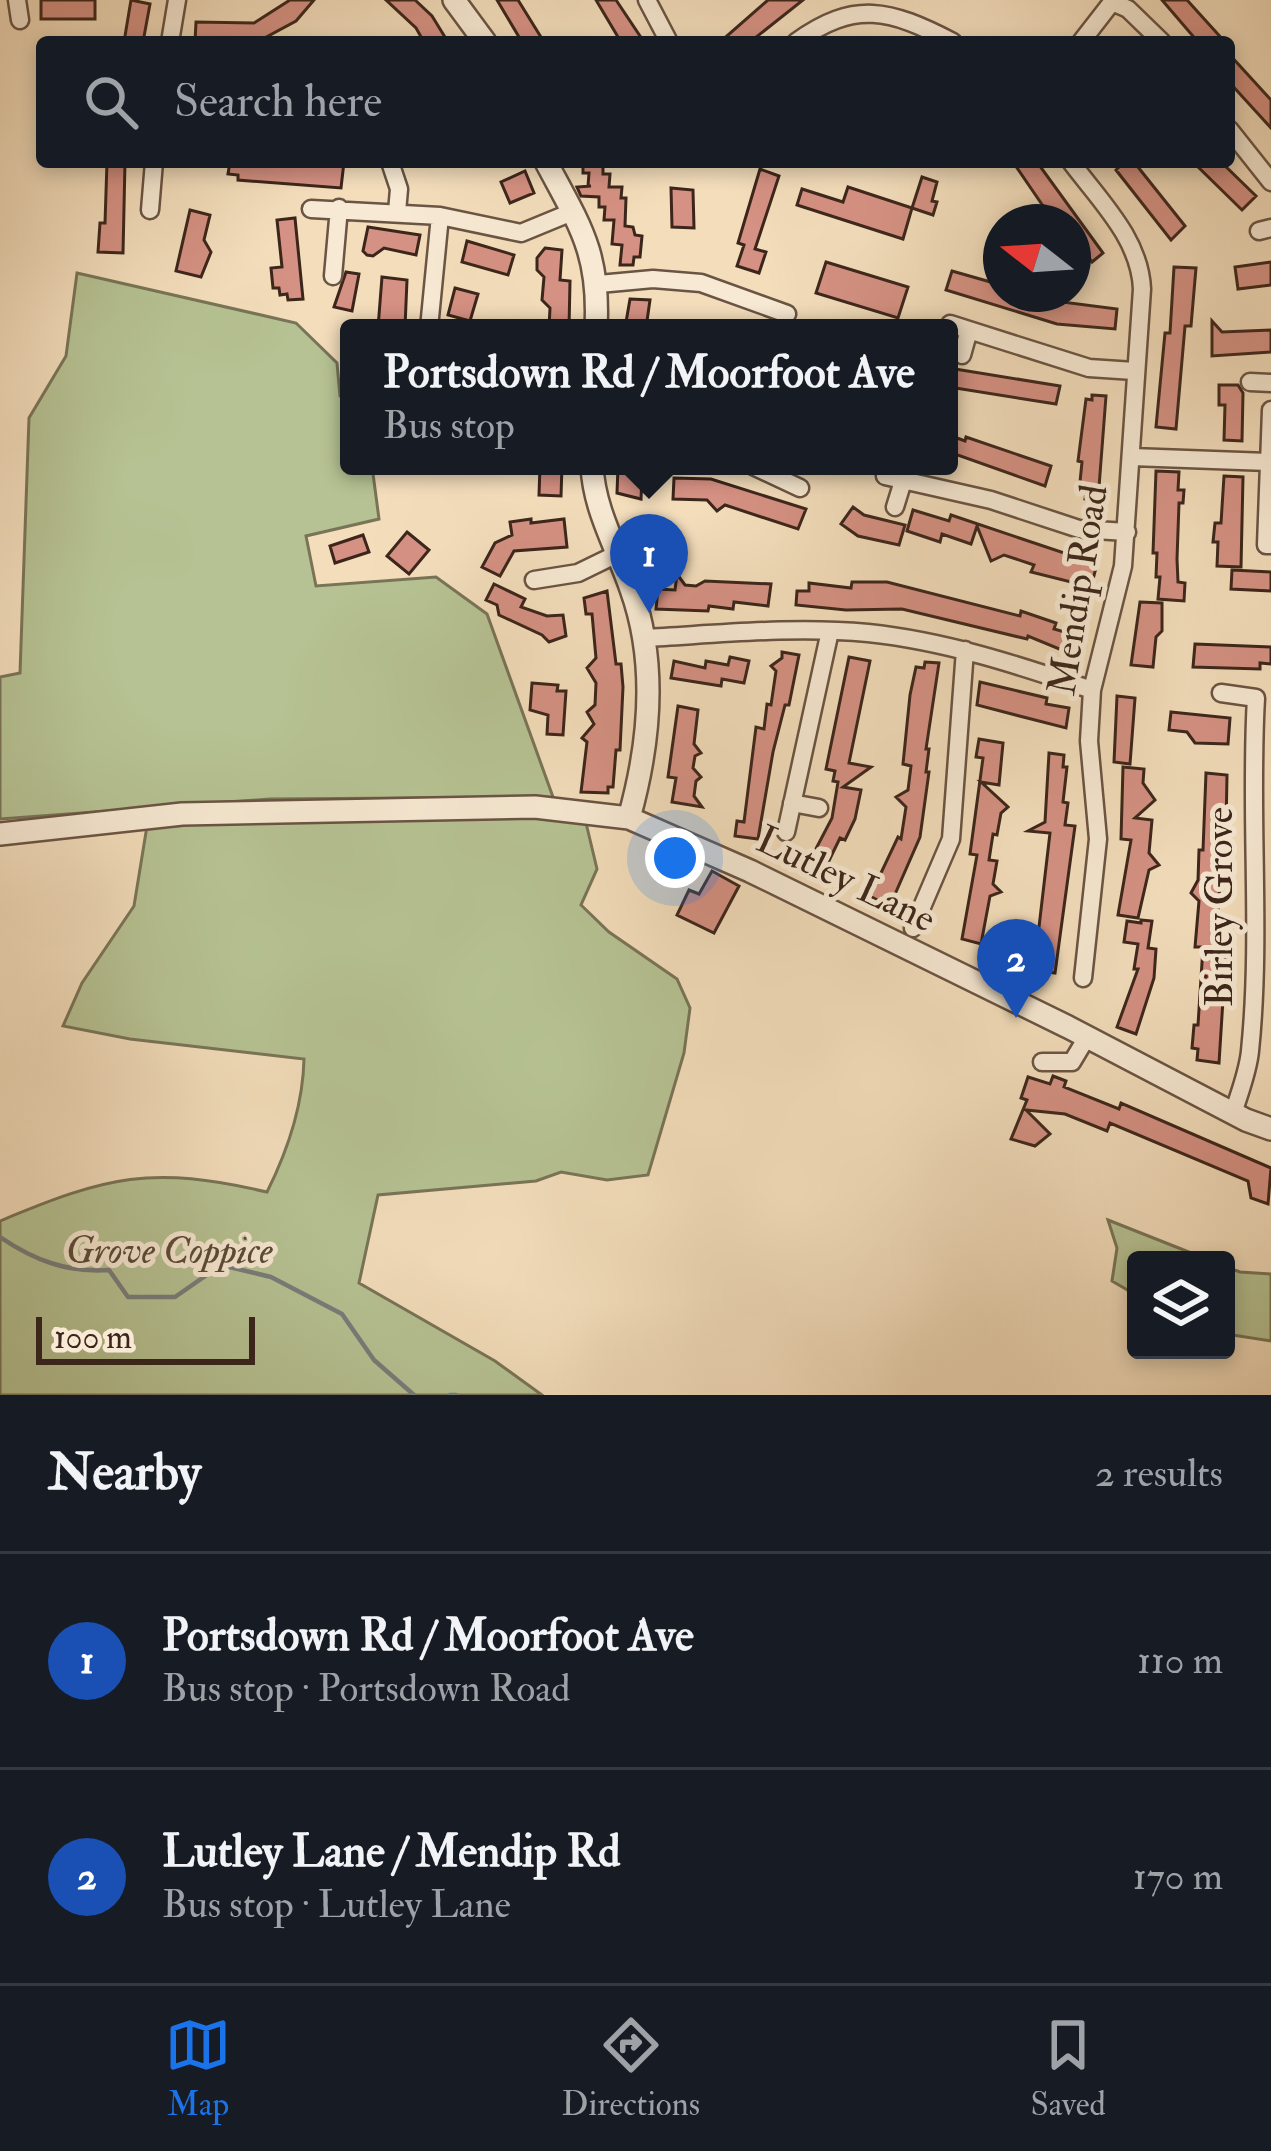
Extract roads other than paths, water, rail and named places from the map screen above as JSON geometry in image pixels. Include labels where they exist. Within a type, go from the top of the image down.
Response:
[{"type":"street","points":[[17,0],[20,20]]},
{"type":"street","points":[[171,36],[178,0]]},
{"type":"street","points":[[454,0],[481,36]]},
{"type":"street","points":[[647,0],[666,36]]},
{"type":"street","points":[[1086,36],[1112,1],[1128,9],[1156,36]]},
{"type":"street","points":[[803,36],[824,18],[852,7],[906,8],[945,36]]},
{"type":"street","points":[[1235,137],[1271,182]]},
{"type":"street","points":[[150,210],[154,168]]},
{"type":"street","points":[[393,168],[399,189],[398,212]]},
{"type":"street","points":[[549,168],[593,259],[599,284],[597,319]]},
{"type":"street","name":"Mendip Road","points":[[1075,168],[1138,257],[1142,289],[1123,566],[1092,690],[1089,740],[1098,839],[1084,978]]},
{"type":"street","points":[[333,275],[339,208]]},
{"type":"street","points":[[311,209],[440,216],[520,233],[572,212]]},
{"type":"street","points":[[430,319],[440,216]]},
{"type":"street","points":[[599,284],[653,279],[701,284],[787,314]]},
{"type":"street","points":[[958,327],[1089,368],[1134,371]]},
{"type":"street","points":[[962,356],[969,330]]},
{"type":"street","points":[[1250,382],[1271,383]]},
{"type":"street","points":[[1271,410],[1266,545],[1271,545]]},
{"type":"street","points":[[1132,457],[1268,462]]},
{"type":"street","points":[[593,475],[594,494],[645,638],[646,749],[629,818]]},
{"type":"street","points":[[780,475],[800,488]]},
{"type":"street","points":[[884,476],[991,500],[1078,530],[1127,532]]},
{"type":"street","points":[[896,507],[903,481]]},
{"type":"street","points":[[534,580],[578,573],[617,554]]},
{"type":"street","points":[[554,577],[557,598]]},
{"type":"street","points":[[645,638],[830,631],[914,640],[965,650],[1092,690]]},
{"type":"street","points":[[786,832],[830,631]]},
{"type":"street","points":[[913,928],[950,839],[965,650]]},
{"type":"street","name":"Birley Grove","points":[[1221,693],[1264,698],[1250,1055],[1234,1114]]},
{"type":"street","points":[[792,803],[819,808]]},
{"type":"street","name":"Lutley Lane","points":[[0,834],[182,814],[535,807],[629,818],[750,872],[1271,1129]]},
{"type":"street","points":[[1042,1062],[1072,1062],[1087,1037]]},
{"type":"waterway","points":[[0,1237],[52,1263],[109,1270],[128,1297],[175,1297],[221,1265],[271,1277],[342,1314],[374,1360],[414,1395]]},
{"type":"waterway","points":[[450,1395],[456,1395]]},
{"type":"place","name":"Portsdown Rd / Moorfoot Ave","points":[[649,613]]},
{"type":"place","name":"Lutley Lane / Mendip Rd","points":[[1016,1018]]},
{"type":"park label","name":"Grove Coppice","points":[[169,1250]]}]
